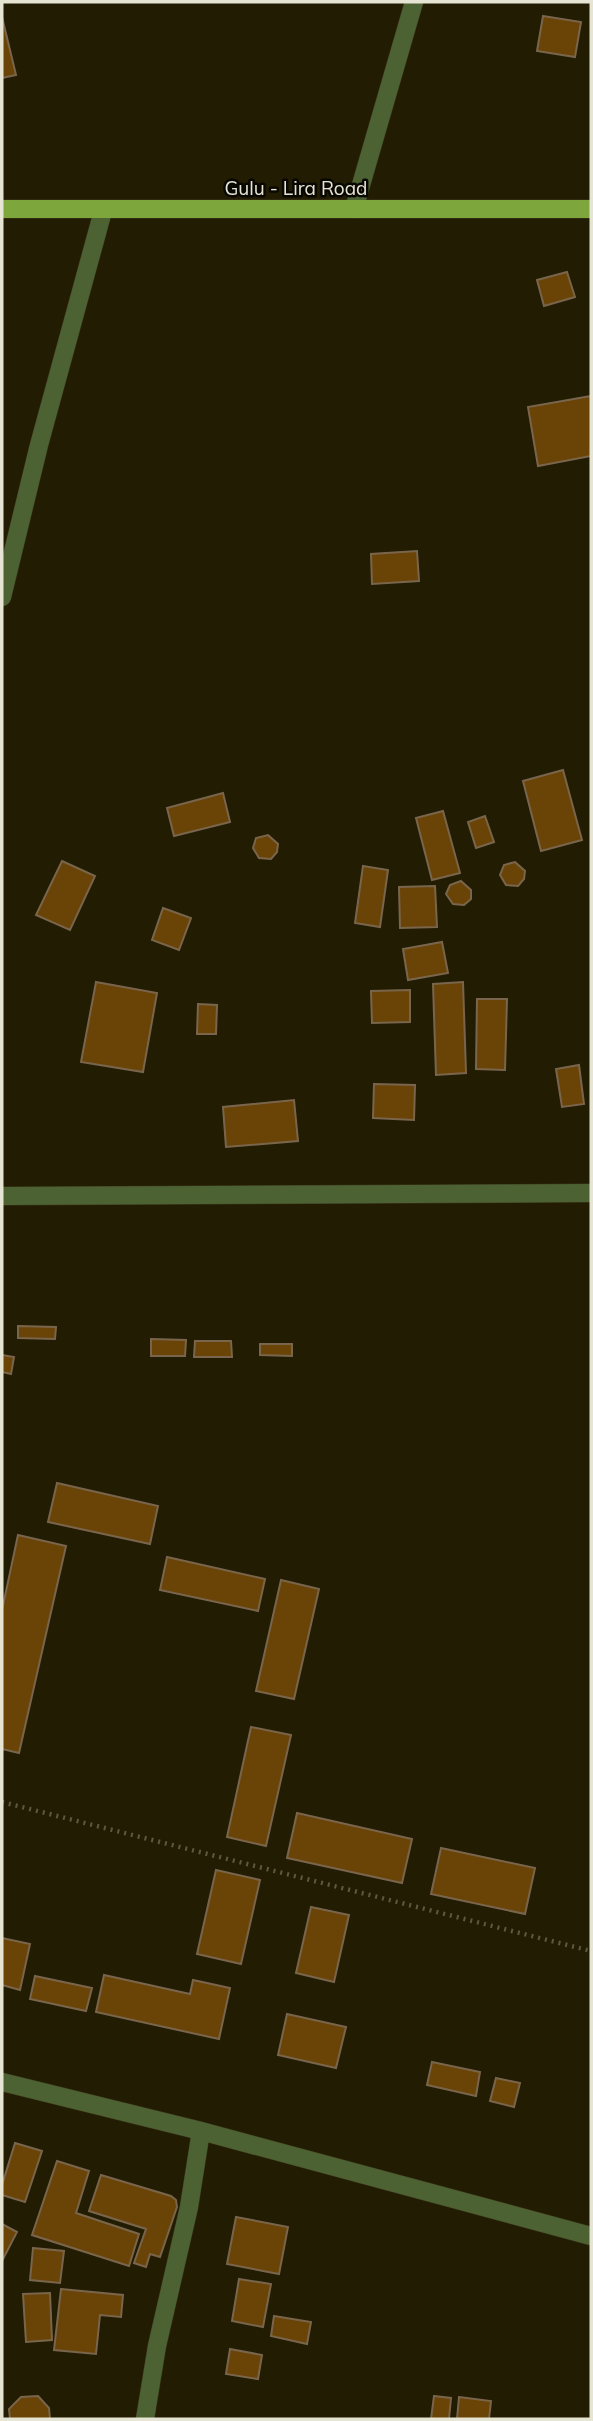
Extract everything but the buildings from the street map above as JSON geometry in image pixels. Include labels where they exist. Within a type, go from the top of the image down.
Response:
[{"type":"main road","name":"Gulu - Lira Road","points":[[2,209],[591,209]]},
{"type":"street","points":[[354,209],[414,2]]},
{"type":"street","points":[[2,597],[103,211]]},
{"type":"street","points":[[2,1196],[591,1193]]},
{"type":"street","points":[[2,2082],[201,2131],[591,2236]]},
{"type":"street","points":[[145,2419],[157,2346],[189,2207],[201,2131]]},
{"type":"path","points":[[2,1802],[591,1951]]}]
